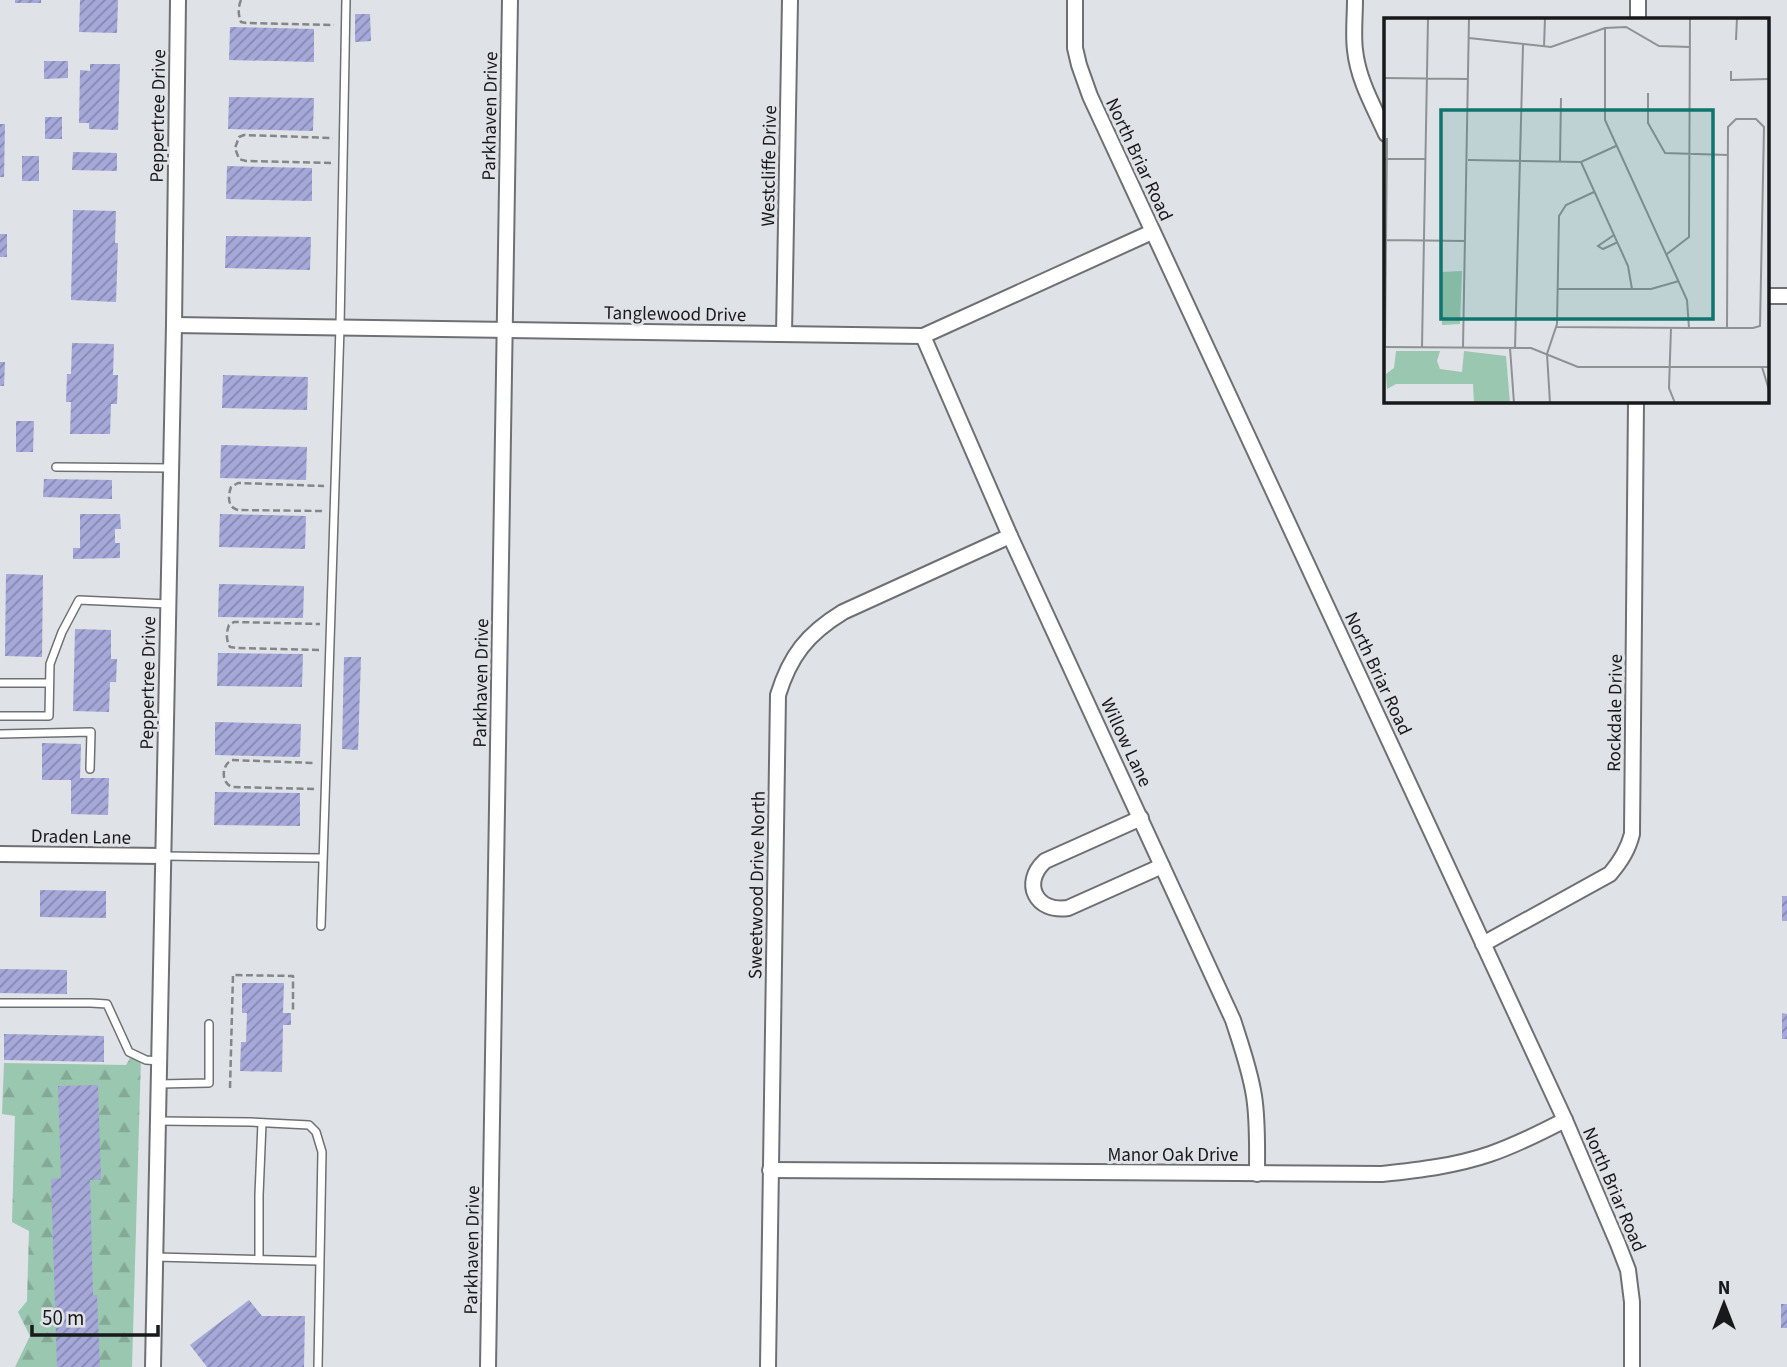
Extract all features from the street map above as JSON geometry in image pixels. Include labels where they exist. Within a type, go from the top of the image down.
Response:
[{"type":"street","name":"Peppertree Drive","points":[[153,1367],[178,0]]},
{"type":"street","name":"Parkhaven Drive","points":[[488,1367],[510,0]]},
{"type":"street","name":"Westcliffe Drive","points":[[784,334],[790,0]]},
{"type":"street","name":"North Briar Road","points":[[1075,0],[1075,48],[1090,96],[1565,1120],[1618,1244],[1628,1270],[1632,1302],[1632,1367]]},
{"type":"street","points":[[1355,0],[1356,56],[1362,80],[1384,130]]},
{"type":"street","points":[[1638,0],[1638,18]]},
{"type":"street","name":"Tanglewood Drive","points":[[174,325],[923,336],[1152,232]]},
{"type":"street","name":"Willow Lane","points":[[923,336],[1010,536],[1233,1020],[1254,1096],[1257,1174]]},
{"type":"street","name":"Rockdale Drive","points":[[1483,944],[1610,874],[1621,861],[1632,834],[1636,402]]},
{"type":"street","name":"Sweetwood Drive North","points":[[768,1367],[778,695],[784,675],[794,657],[806,640],[825,623],[843,612],[1010,536]]},
{"type":"street","points":[[1141,818],[1045,861],[1035,874],[1034,891],[1044,904],[1059,910],[1162,866]]},
{"type":"street","name":"Draden Lane","points":[[0,854],[163,856]]},
{"type":"street","name":"Manor Oak Drive","points":[[770,1170],[1382,1174],[1437,1168],[1490,1154],[1565,1120]]},
{"type":"lane","points":[[321,926],[340,327],[346,0]]},
{"type":"lane","points":[[56,467],[171,468]]},
{"type":"lane","points":[[0,716],[49,716],[50,664],[62,632],[79,600],[168,604]]},
{"type":"lane","points":[[0,683],[49,683]]},
{"type":"lane","points":[[0,734],[91,732],[90,769]]},
{"type":"lane","points":[[163,856],[322,859]]},
{"type":"lane","points":[[0,1003],[107,1004],[129,1052],[146,1060],[159,1061]]},
{"type":"lane","points":[[158,1084],[209,1083],[209,1024]]},
{"type":"lane","points":[[157,1121],[309,1125],[316,1132],[322,1152],[318,1367]]},
{"type":"lane","points":[[259,1259],[262,1123]]},
{"type":"lane","points":[[155,1257],[319,1261]]},
{"type":"path","points":[[241,0],[239,18],[246,23],[346,25]]},
{"type":"path","points":[[343,138],[244,135],[239,137],[235,148],[239,159],[246,162],[343,163]]},
{"type":"path","points":[[334,486],[238,483],[231,487],[229,492],[230,504],[237,510],[334,512]]},
{"type":"path","points":[[329,650],[230,647],[226,635],[229,625],[234,622],[330,624]]},
{"type":"path","points":[[324,789],[232,787],[225,781],[224,768],[227,762],[232,761],[325,763]]},
{"type":"path","points":[[230,1088],[233,975],[293,976],[293,1010]]},
{"type":"green space","points":[[133,1053],[141,1057],[132,1367],[15,1367],[30,1336],[18,1312],[27,1301],[29,1231],[12,1222],[15,1116],[2,1114],[4,1063],[126,1065]]},
{"type":"building","points":[[15,0],[41,0],[41,3],[15,3]]},
{"type":"building","points":[[80,0],[118,0],[117,33],[79,32]]},
{"type":"building","points":[[355,14],[370,14],[371,41],[355,42]]},
{"type":"building","points":[[230,27],[314,29],[314,62],[229,60]]},
{"type":"building","points":[[44,61],[68,61],[68,78],[44,79]]},
{"type":"building","points":[[90,64],[120,64],[118,130],[89,129],[89,123],[79,123],[80,70],[90,71]]},
{"type":"building","points":[[229,97],[314,98],[313,131],[228,129]]},
{"type":"building","points":[[45,117],[62,117],[62,139],[45,139]]},
{"type":"building","points":[[0,124],[5,124],[4,177],[0,177]]},
{"type":"building","points":[[73,152],[117,153],[117,171],[72,170]]},
{"type":"building","points":[[22,156],[39,156],[39,181],[22,181]]},
{"type":"building","points":[[227,166],[312,168],[312,201],[226,199]]},
{"type":"building","points":[[73,210],[116,211],[116,302],[71,300]]},
{"type":"building","points":[[0,234],[7,234],[7,257],[0,257]]},
{"type":"building","points":[[226,236],[311,237],[310,270],[225,268]]},
{"type":"building","points":[[72,343],[114,344],[113,375],[118,375],[117,404],[111,404],[110,434],[70,434],[71,402],[66,402],[67,374],[71,374]]},
{"type":"building","points":[[0,362],[5,362],[4,386],[0,386]]},
{"type":"building","points":[[223,375],[308,377],[307,410],[222,408]]},
{"type":"building","points":[[16,421],[34,421],[33,452],[16,452]]},
{"type":"building","points":[[221,445],[307,447],[306,480],[220,478]]},
{"type":"building","points":[[44,479],[112,480],[112,499],[43,497]]},
{"type":"building","points":[[80,514],[120,514],[121,529],[115,529],[115,543],[120,543],[120,558],[73,559],[73,548],[80,548]]},
{"type":"building","points":[[220,514],[306,516],[305,549],[219,547]]},
{"type":"building","points":[[6,574],[43,575],[42,657],[5,656]]},
{"type":"building","points":[[219,584],[304,586],[303,618],[218,617]]},
{"type":"building","points":[[75,629],[111,630],[111,659],[117,659],[116,682],[110,682],[109,712],[73,711]]},
{"type":"building","points":[[218,653],[303,654],[302,687],[217,686]]},
{"type":"building","points":[[344,657],[361,657],[358,750],[342,749]]},
{"type":"building","points":[[215,722],[301,724],[300,757],[215,755]]},
{"type":"building","points":[[42,743],[81,744],[80,778],[109,778],[108,815],[71,814],[71,780],[42,780]]},
{"type":"building","points":[[215,792],[300,793],[300,826],[214,825]]},
{"type":"building","points":[[40,890],[106,891],[106,918],[40,917]]},
{"type":"building","points":[[1782,896],[1787,896],[1787,921],[1782,921]]},
{"type":"building","points":[[0,969],[67,970],[67,994],[0,993]]},
{"type":"building","points":[[242,983],[284,983],[283,1013],[291,1013],[291,1025],[283,1025],[282,1072],[240,1071],[241,1042],[246,1042],[247,1013],[242,1013]]},
{"type":"building","points":[[1782,1013],[1787,1014],[1787,1039],[1782,1039]]},
{"type":"building","points":[[4,1034],[104,1036],[104,1062],[4,1060]]},
{"type":"building","points":[[98,1085],[101,1180],[90,1180],[93,1295],[97,1295],[100,1367],[57,1367],[51,1179],[61,1178],[58,1086]]},
{"type":"building","points":[[249,1300],[262,1316],[305,1316],[304,1367],[207,1367],[190,1345]]},
{"type":"building","points":[[1781,1304],[1787,1304],[1787,1328],[1781,1328]]}]
